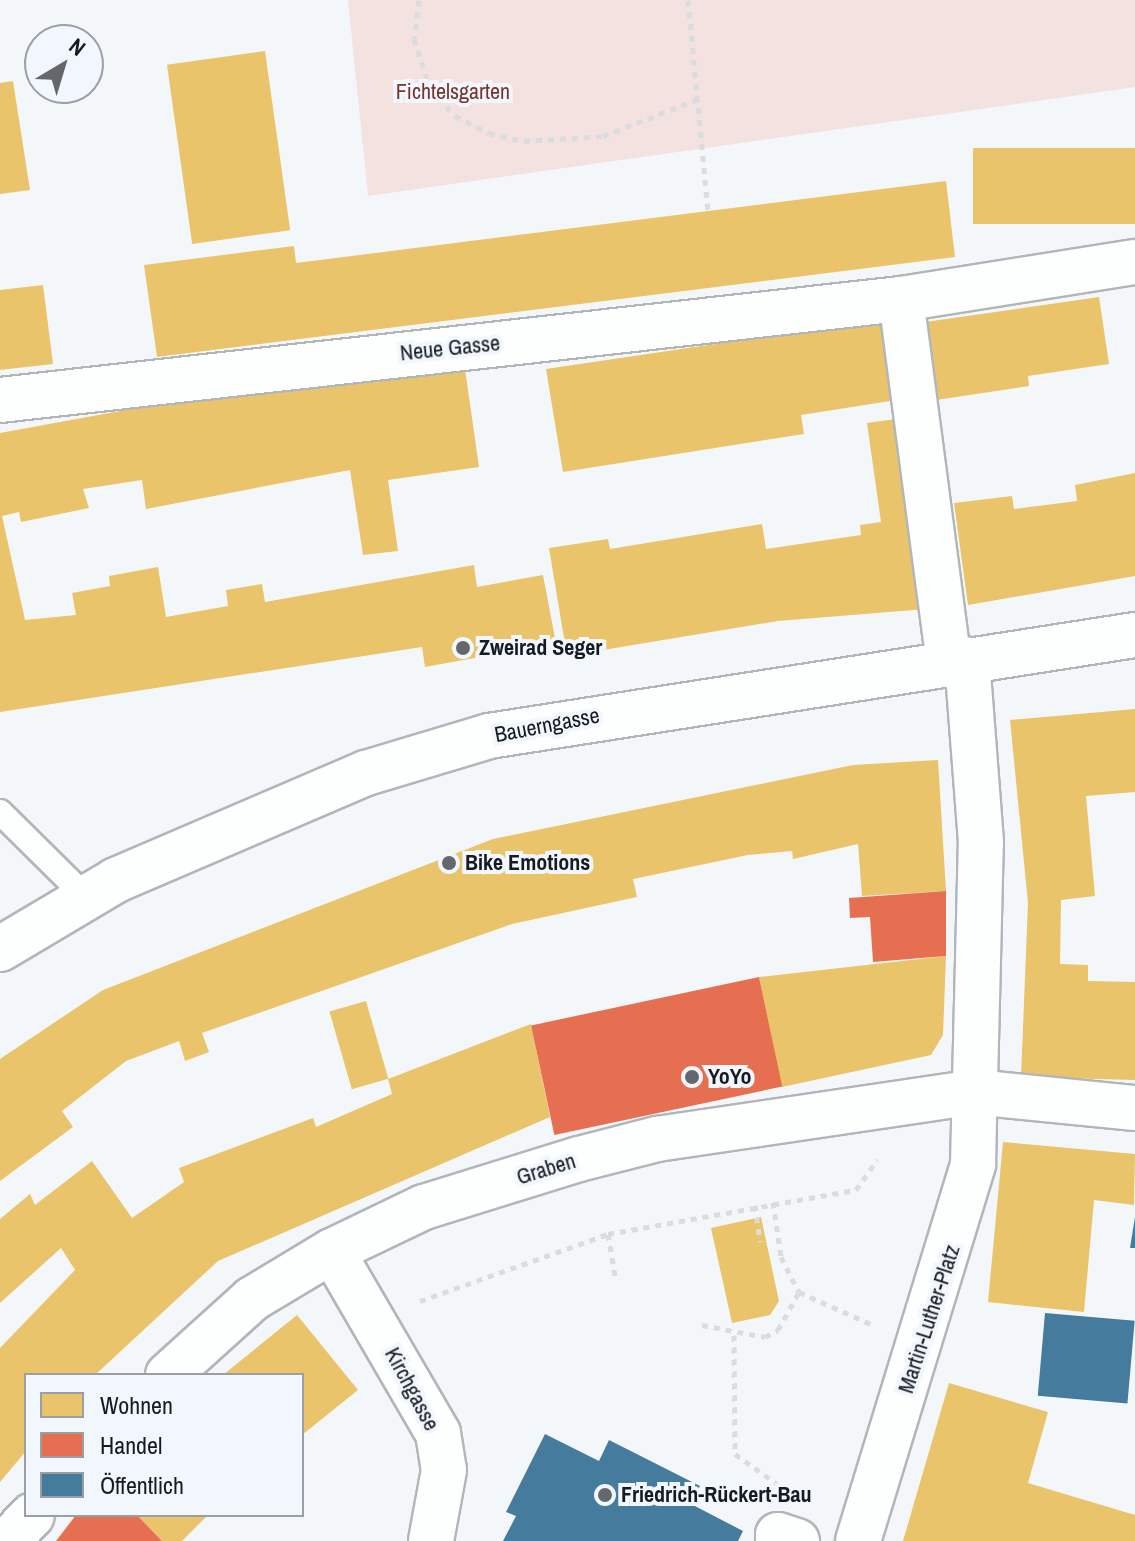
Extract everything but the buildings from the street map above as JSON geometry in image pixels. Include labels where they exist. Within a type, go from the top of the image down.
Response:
[{"type":"street","name":"Neue Gasse","points":[[0,400],[901,299],[1135,262]]},
{"type":"street","points":[[901,299],[958,662],[981,842],[974,1092]]},
{"type":"street","name":"Bauerngasse","points":[[0,949],[87,898],[366,773],[489,736],[1135,635]]},
{"type":"street","name":"Graben","points":[[170,1373],[252,1299],[332,1251],[424,1207],[579,1159],[886,1104],[974,1092],[1135,1108]]},
{"type":"street","name":"Martin-Luther-Platz","points":[[858,1541],[967,1204],[974,1092]]},
{"type":"street","name":"Kirchgasse","points":[[332,1251],[438,1433],[444,1470],[431,1541]]},
{"type":"street","points":[[8,1541],[30,1517]]},
{"type":"lane","points":[[0,812],[87,898]]},
{"type":"path","points":[[419,0],[414,39],[430,89],[455,116],[489,133],[524,141],[603,136],[696,100]]},
{"type":"path","points":[[688,0],[708,211]]},
{"type":"path","points":[[378,1327],[492,1270],[608,1234],[755,1205],[856,1190],[868,1180],[886,1104]]},
{"type":"path","points":[[773,1202],[781,1257],[799,1292],[827,1309],[922,1338]]},
{"type":"path","points":[[755,1205],[760,1242]]},
{"type":"path","points":[[608,1234],[615,1276]]},
{"type":"path","points":[[702,1325],[734,1335],[778,1330],[799,1292]]},
{"type":"path","points":[[734,1335],[735,1454],[791,1493],[784,1539]]},
{"type":"green space","name":"Fichtelsgarten","points":[[348,0],[1135,0],[1135,87],[368,196]]},
{"type":"place","name":"Zweirad Seger","points":[[463,648]]},
{"type":"place","name":"Bike Emotions","points":[[449,863]]},
{"type":"place","name":"YoYo","points":[[692,1077]]},
{"type":"place","name":"Friedrich-Rückert-Bau","points":[[605,1495]]}]
